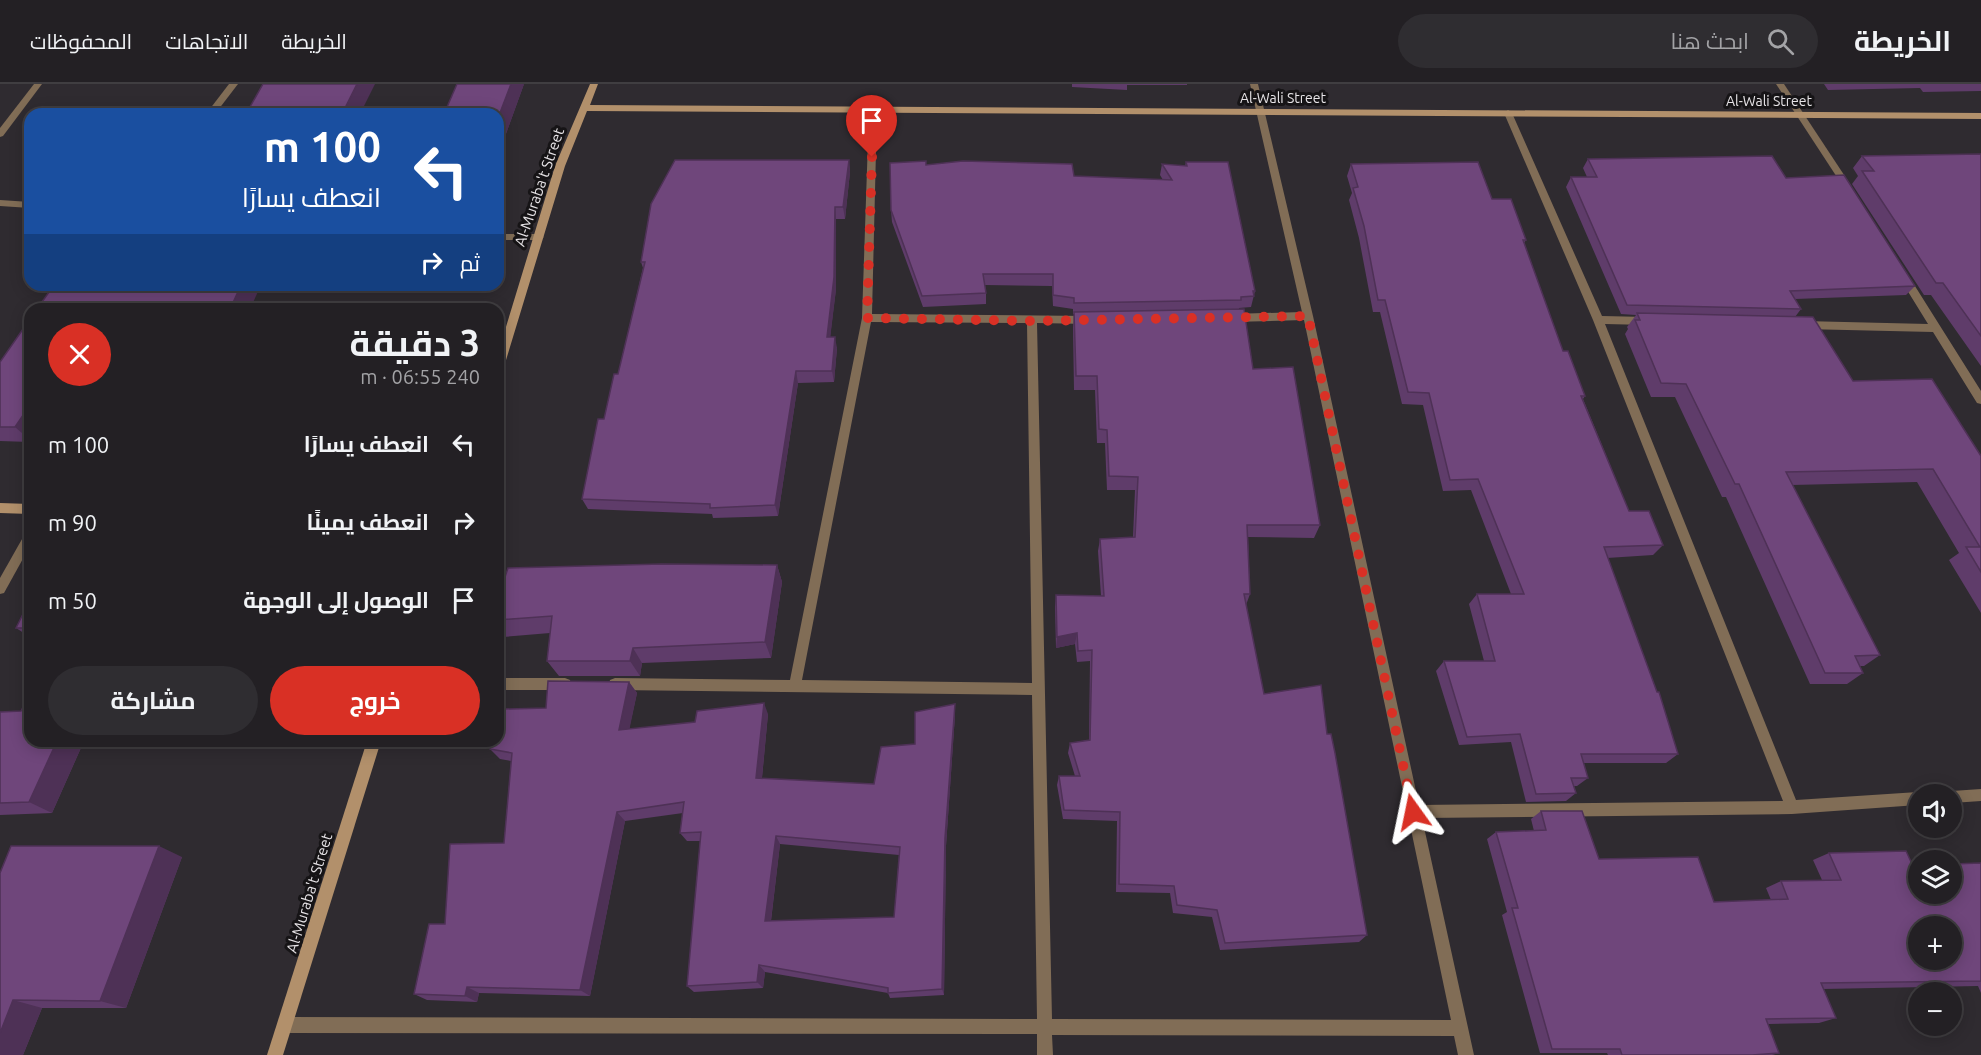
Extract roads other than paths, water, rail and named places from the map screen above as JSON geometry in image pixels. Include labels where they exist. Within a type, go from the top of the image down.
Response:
[{"type":"main road","name":"Al-Muraba't Street","points":[[504,351],[560,166],[594,84]]},
{"type":"main road","name":"Al-Wali Street","points":[[585,108],[1981,116]]},
{"type":"main road","points":[[0,508],[24,509]]},
{"type":"main road","name":"Al-Muraba't Street","points":[[275,1055],[372,747]]},
{"type":"street","points":[[0,134],[38,84]]},
{"type":"street","points":[[215,108],[234,84]]},
{"type":"street","points":[[1254,84],[1308,316],[1466,1055]]},
{"type":"street","points":[[1780,84],[1857,202]]},
{"type":"street","points":[[795,685],[867,318],[873,110]]},
{"type":"street","points":[[1508,113],[1598,320],[1792,807]]},
{"type":"street","points":[[0,203],[24,205]]},
{"type":"street","points":[[504,237],[539,237]]},
{"type":"street","points":[[1900,270],[1981,400]]},
{"type":"street","points":[[1216,318],[1308,316]]},
{"type":"street","points":[[867,318],[1101,320]]},
{"type":"street","points":[[1598,320],[1656,321]]},
{"type":"street","points":[[1032,321],[1045,1055]]},
{"type":"street","points":[[1796,324],[1937,328]]},
{"type":"street","points":[[0,589],[24,546]]},
{"type":"street","points":[[504,684],[580,684]]},
{"type":"street","points":[[603,684],[1037,689]]},
{"type":"street","points":[[1962,796],[1981,795]]},
{"type":"street","points":[[1413,812],[1792,807],[1908,800]]},
{"type":"street","points":[[285,1025],[1460,1028]]}]
